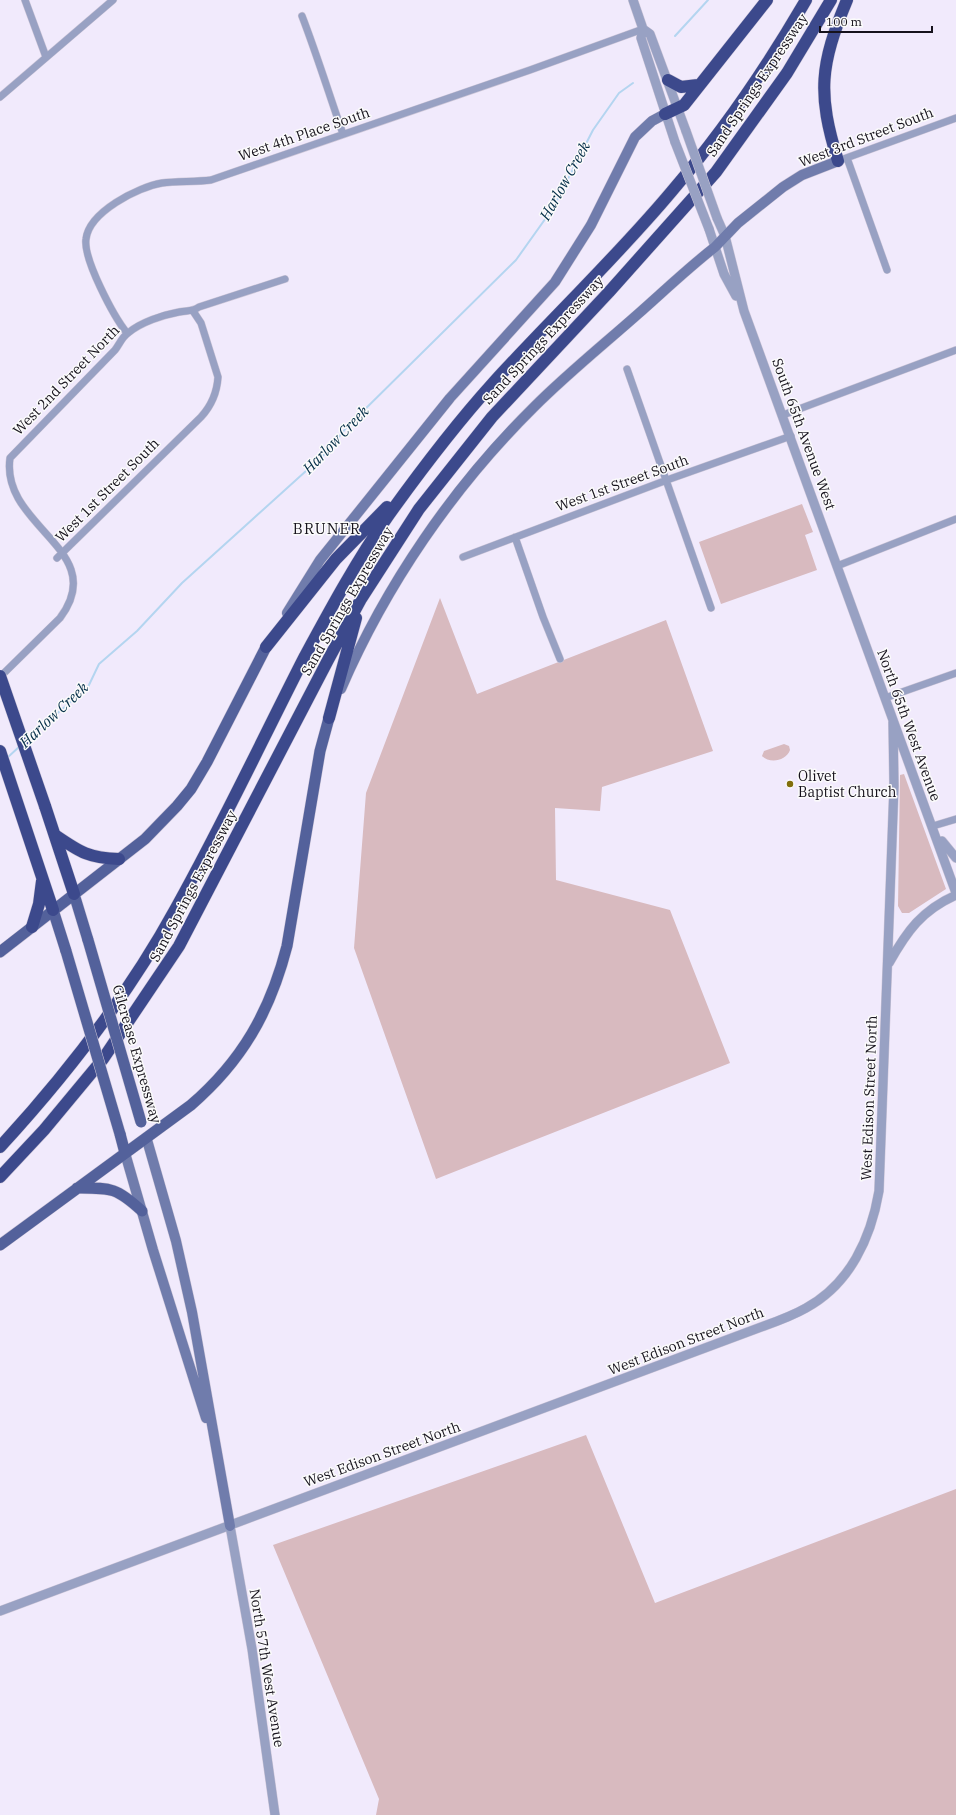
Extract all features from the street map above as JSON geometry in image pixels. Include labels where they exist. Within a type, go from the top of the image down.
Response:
[{"type":"highway","points":[[665,114],[684,105],[767,0]]},
{"type":"highway","name":"Sand Springs Expressway","points":[[0,1147],[66,1073],[112,1010],[151,952],[197,870],[270,724],[336,600],[367,547],[415,480],[493,383],[674,190],[734,112],[767,64],[806,0]]},
{"type":"highway","name":"Sand Springs Expressway","points":[[0,1177],[44,1130],[103,1059],[180,946],[361,599],[419,509],[473,439],[492,417],[682,212],[716,172],[787,73],[831,0]]},
{"type":"highway","points":[[842,159],[827,124],[824,79],[825,63],[834,31],[847,0]]},
{"type":"highway","points":[[668,80],[681,87],[698,86]]},
{"type":"highway","points":[[266,647],[336,559],[415,480]]},
{"type":"highway","points":[[329,718],[361,599]]},
{"type":"highway","name":"Gilcrease Expressway","points":[[0,676],[74,894]]},
{"type":"highway","name":"Gilcrease Expressway","points":[[0,751],[53,910]]},
{"type":"highway","points":[[55,835],[86,855],[96,858],[119,859]]},
{"type":"highway","points":[[32,927],[39,904],[43,878]]},
{"type":"main road","points":[[0,952],[119,859],[160,824],[191,789],[207,762],[266,647],[320,560],[450,398],[555,282],[591,225],[635,137],[652,121],[665,114]]},
{"type":"main road","name":"West 3rd Street South","points":[[329,718],[368,631],[407,564],[449,505],[483,463],[528,412],[562,380],[715,247],[725,236],[763,203],[793,180],[842,159]]},
{"type":"main road","points":[[0,1245],[77,1188],[147,1140],[211,1088],[234,1061],[266,1009],[280,972],[287,946],[320,752],[329,718]]},
{"type":"main road","name":"Gilcrease Expressway","points":[[74,894],[176,1241],[200,1353],[215,1447],[230,1526]]},
{"type":"main road","name":"Gilcrease Expressway","points":[[53,910],[186,1358],[215,1447]]},
{"type":"main road","points":[[77,1188],[111,1189],[125,1195],[142,1211]]},
{"type":"street","points":[[25,0],[46,58]]},
{"type":"street","points":[[0,97],[113,0]]},
{"type":"street","name":"South 65th Avenue West","points":[[633,0],[643,29],[641,38],[665,114],[709,229],[724,274],[744,311]]},
{"type":"street","points":[[302,16],[343,134]]},
{"type":"street","name":"South 65th Avenue West","points":[[643,29],[650,34],[717,218],[725,236],[744,311],[791,436],[837,566]]},
{"type":"street","name":"West 4th Place South","points":[[127,333],[118,322],[86,251],[86,239],[89,229],[104,212],[123,198],[162,183],[211,180],[530,70],[643,29]]},
{"type":"street","name":"West 3rd Street South","points":[[842,159],[956,118]]},
{"type":"street","points":[[842,159],[887,270]]},
{"type":"street","name":"West 2nd Street North","points":[[4,467],[19,447],[115,350],[127,333],[166,315],[181,312],[193,312],[199,307],[285,278]]},
{"type":"street","name":"West 1st Street South","points":[[0,676],[66,611],[71,597],[70,582],[64,567],[54,556],[201,417],[213,401],[217,386],[216,368],[202,323],[193,312]]},
{"type":"street","points":[[783,415],[956,350]]},
{"type":"street","points":[[627,369],[711,608]]},
{"type":"street","name":"West 1st Street South","points":[[463,557],[667,480],[791,436]]},
{"type":"street","points":[[837,566],[956,519]]},
{"type":"street","points":[[515,537],[560,659]]},
{"type":"street","name":"North 65th West Avenue","points":[[837,566],[893,722],[933,826],[956,894]]},
{"type":"street","points":[[885,698],[956,672]]},
{"type":"street","name":"West Edison Street North","points":[[0,1611],[782,1319],[806,1308],[836,1285],[854,1262],[865,1243],[874,1220],[879,1191],[882,1151],[894,786],[893,722]]},
{"type":"street","points":[[956,819],[933,826],[941,840],[956,858]]},
{"type":"street","points":[[888,964],[901,941],[918,919],[933,907],[956,894]]},
{"type":"street","name":"North 57th West Avenue","points":[[230,1526],[252,1649],[275,1815]]},
{"type":"shaded area","points":[[802,504],[813,532],[805,535],[817,570],[721,604],[699,542]]},
{"type":"shaded area","points":[[440,598],[477,694],[666,620],[713,751],[602,787],[600,811],[555,808],[556,880],[670,910],[730,1063],[436,1179],[354,948],[366,793]]},
{"type":"shaded area","points":[[784,744],[789,746],[790,750],[785,757],[773,761],[762,756],[764,751]]},
{"type":"shaded area","points":[[904,774],[946,889],[909,913],[902,913],[898,906],[900,775]]},
{"type":"shaded area","points":[[586,1435],[655,1603],[956,1489],[956,1815],[376,1815],[379,1799],[273,1545]]},
{"type":"waterway","name":"Harlow Creek","points":[[675,36],[708,0]]},
{"type":"waterway","name":"Harlow Creek","points":[[26,740],[88,687],[99,664],[137,631],[182,583],[327,452],[346,428],[516,260],[553,208],[593,130],[619,93],[633,83]]},
{"type":"waterway","name":"Harlow Creek","points":[[7,758],[20,746]]},
{"type":"place","name":"Olivet Baptist Church","points":[[790,784]]},
{"type":"district","name":"BRUNER","points":[[327,529]]}]
